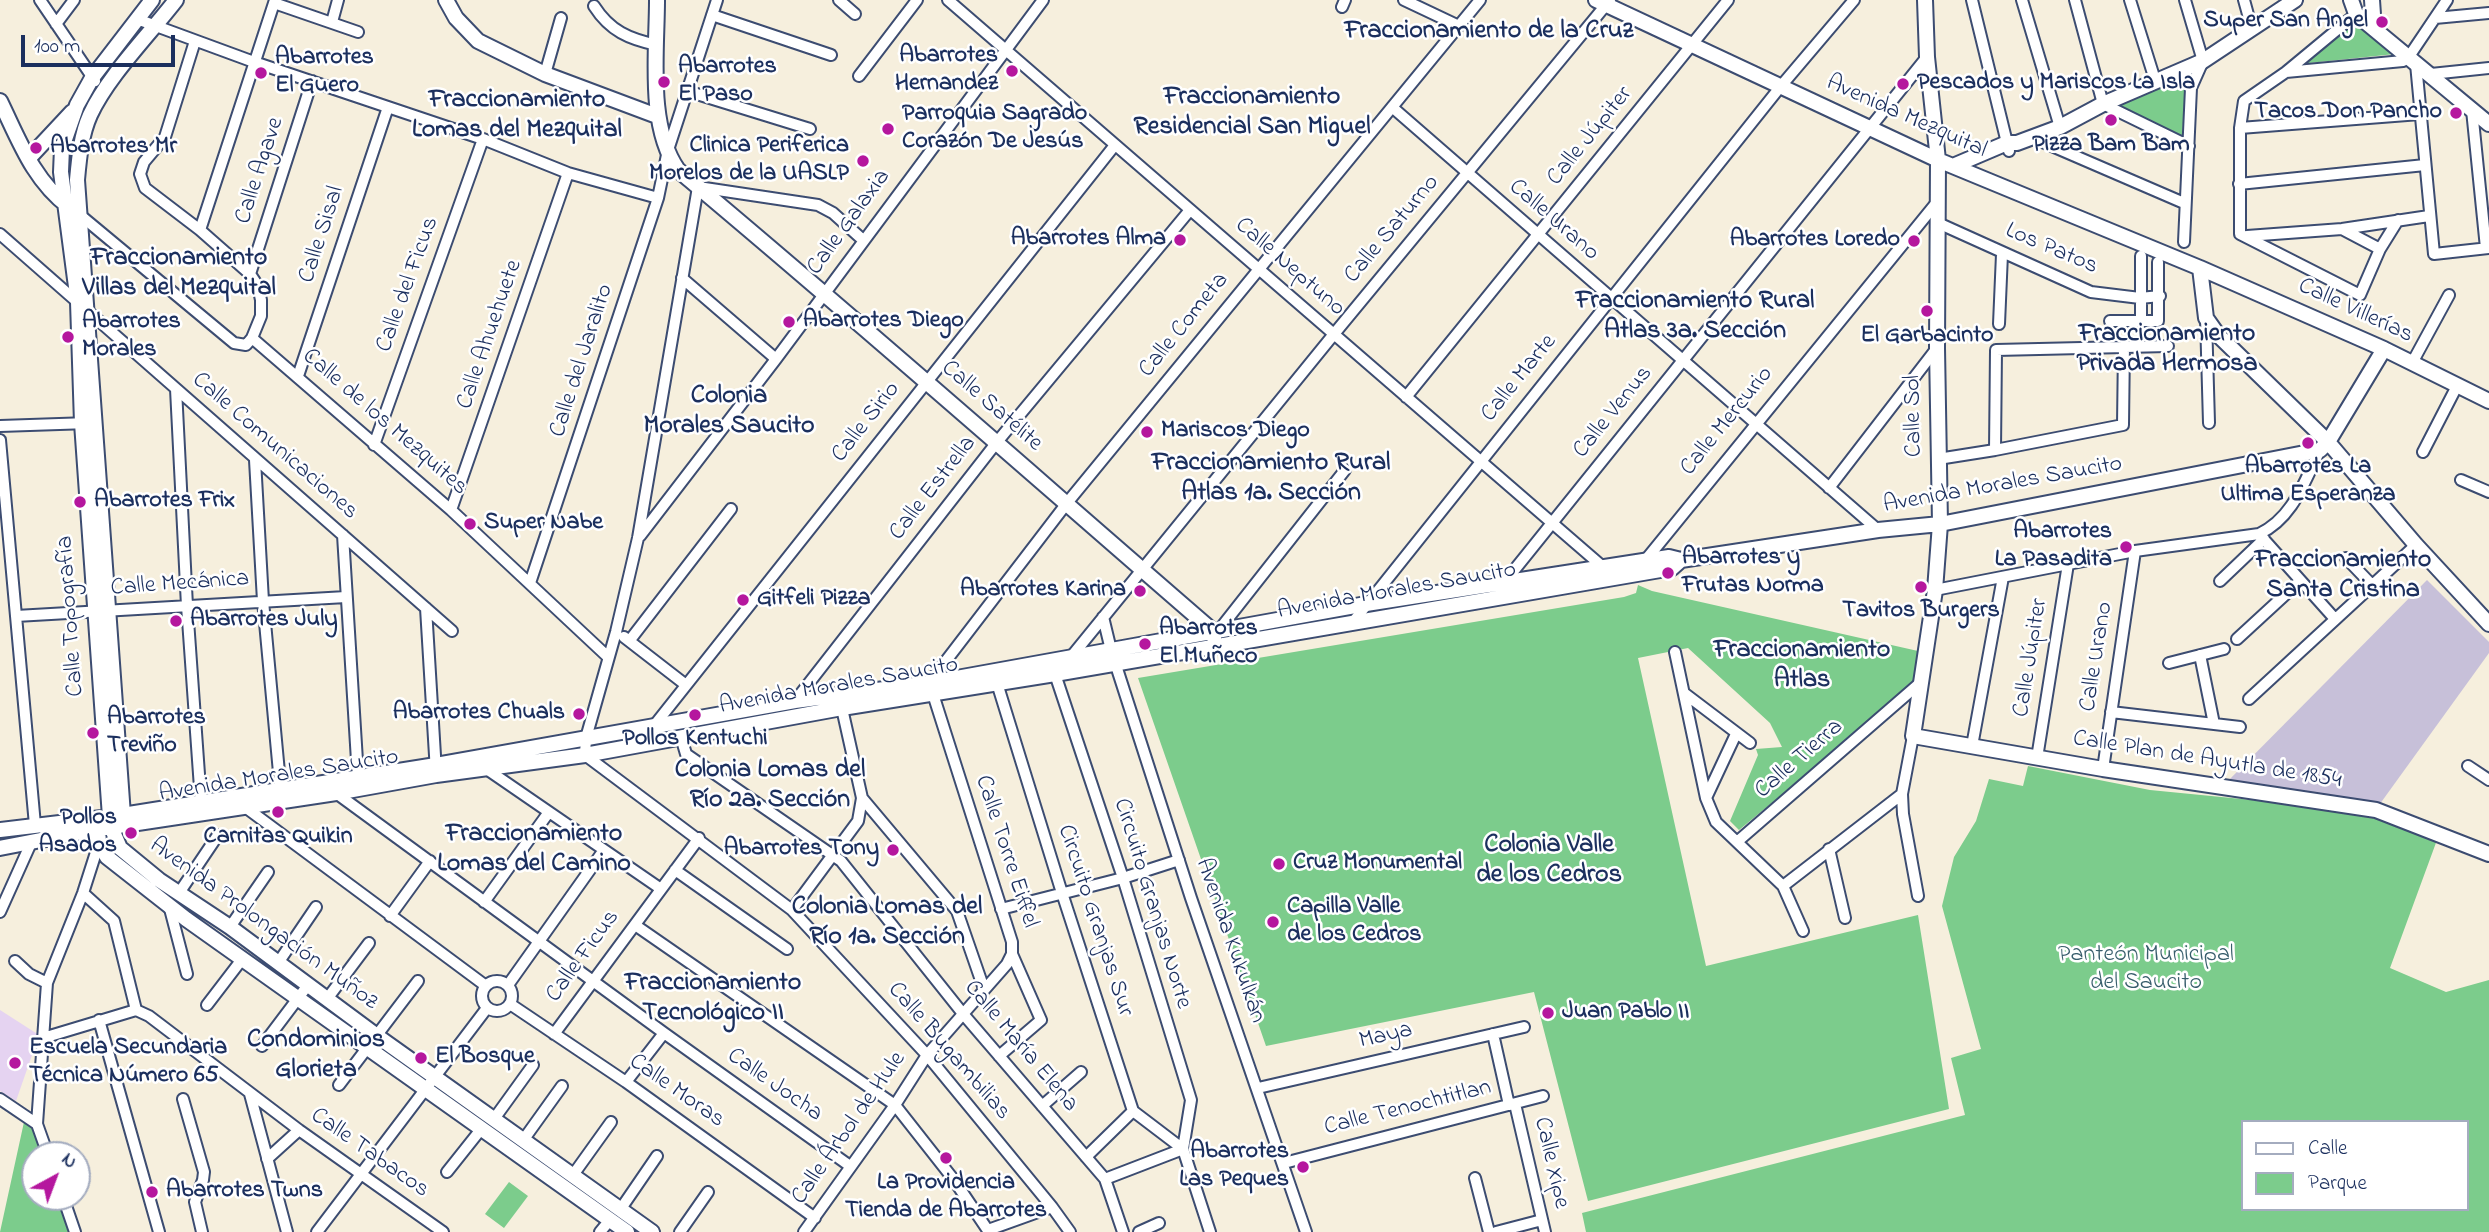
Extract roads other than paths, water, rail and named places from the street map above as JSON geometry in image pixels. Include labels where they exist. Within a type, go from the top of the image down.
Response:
[{"type":"street","points":[[40,0],[92,78],[104,91]]},
{"type":"street","points":[[56,24],[74,0]]},
{"type":"street","points":[[29,158],[77,106],[92,78],[152,0]]},
{"type":"street","name":"Calle Topografía","points":[[108,826],[102,611],[77,180],[79,157],[90,116],[104,91],[176,0]]},
{"type":"street","points":[[332,22],[338,0]]},
{"type":"street","points":[[446,0],[456,18],[478,41],[545,74],[657,117]]},
{"type":"street","name":"Calle Satélite","points":[[656,0],[657,117],[678,170],[997,442],[1216,636]]},
{"type":"street","name":"Calle del Jaralito","points":[[530,583],[615,333],[658,198],[668,149],[716,0]]},
{"type":"street","points":[[839,0],[855,14]]},
{"type":"street","points":[[859,76],[917,0]]},
{"type":"street","name":"Calle Neptuno","points":[[948,0],[1603,567]]},
{"type":"street","name":"Calle Galaxia","points":[[638,538],[776,359],[1043,0]]},
{"type":"street","points":[[1404,0],[1459,26]]},
{"type":"street","name":"Calle Cometa","points":[[931,688],[1067,503],[1480,0]]},
{"type":"street","name":"Calle Júpiter","points":[[1406,397],[1728,0]]},
{"type":"street","name":"Calle Marte","points":[[1353,622],[1780,86],[1854,0]]},
{"type":"street","name":"Calle Sol","points":[[1918,897],[1902,794],[1935,590],[1940,524],[1938,160],[1927,58],[1925,0]]},
{"type":"street","points":[[1972,0],[2016,144]]},
{"type":"street","points":[[2022,0],[2060,127]]},
{"type":"street","points":[[2075,0],[2103,104],[2189,146]]},
{"type":"street","points":[[2130,0],[2155,80]]},
{"type":"street","points":[[2184,242],[2191,88],[2203,61],[2185,0]]},
{"type":"street","points":[[2244,0],[2252,29]]},
{"type":"street","points":[[1960,169],[2060,127],[2103,104],[2203,61],[2295,0]]},
{"type":"street","points":[[2447,0],[2412,61],[2434,254],[2488,248],[2472,110]]},
{"type":"street","points":[[2435,18],[2488,13],[2487,0]]},
{"type":"street","points":[[200,230],[275,1],[358,32]]},
{"type":"street","points":[[2373,1],[2374,29]]},
{"type":"street","name":"Avenida Mezquital","points":[[1604,2],[1938,160],[2200,268]]},
{"type":"street","name":"Calle Saturno","points":[[1071,657],[1467,174],[1604,2]]},
{"type":"street","points":[[594,6],[601,18],[613,29],[627,37],[657,45]]},
{"type":"street","points":[[2398,220],[2380,249],[2360,295],[2240,234],[2240,128],[2244,101],[2286,72],[2353,7],[2374,29],[2489,124]]},
{"type":"street","points":[[712,15],[831,55]]},
{"type":"street","points":[[545,74],[561,18]]},
{"type":"street","points":[[137,19],[254,62],[483,139],[568,173],[658,198]]},
{"type":"street","points":[[0,101],[5,124],[49,191],[234,343],[246,345],[252,338],[261,316],[258,286],[250,274],[200,230],[145,188],[140,174],[144,162],[165,137],[195,41]]},
{"type":"street","name":"Calle Venus","points":[[1492,599],[1927,58]]},
{"type":"street","points":[[2286,72],[2412,61]]},
{"type":"street","points":[[2431,74],[2489,68]]},
{"type":"street","name":"Calle Agave","points":[[250,274],[312,81]]},
{"type":"street","points":[[687,91],[810,129]]},
{"type":"street","name":"Calle Topografía","points":[[77,106],[62,148],[61,172],[83,307]]},
{"type":"street","name":"Calle Sisal","points":[[298,376],[388,107]]},
{"type":"street","name":"Calle Urano","points":[[1392,107],[1878,530]]},
{"type":"street","points":[[2240,128],[2420,114]]},
{"type":"street","name":"Calle del Ficus","points":[[374,445],[483,139]]},
{"type":"street","points":[[2016,144],[2184,203]]},
{"type":"street","name":"Calle Sirio","points":[[653,727],[1115,145]]},
{"type":"street","points":[[2239,184],[2425,165]]},
{"type":"street","name":"Calle Ahuehuete","points":[[451,510],[568,173]]},
{"type":"street","points":[[585,755],[586,738],[616,632],[638,538],[698,187],[818,205],[833,213],[863,240]]},
{"type":"street","name":"Calle Mercurio","points":[[1634,575],[1938,201]]},
{"type":"street","name":"Calle Estrella","points":[[795,701],[997,442],[1190,210]]},
{"type":"street","points":[[2244,236],[2342,229],[2429,216]]},
{"type":"street","name":"Los Patos","points":[[1938,223],[2091,292],[2140,298],[2160,296]]},
{"type":"street","points":[[2342,229],[2380,249]]},
{"type":"street","name":"Calle Comunicaciones","points":[[0,234],[452,631]]},
{"type":"street","points":[[1999,324],[2002,254]]},
{"type":"street","points":[[2141,256],[2141,321]]},
{"type":"street","points":[[2110,321],[2158,321],[2158,262]]},
{"type":"street","points":[[2200,268],[2206,318],[2209,423]]},
{"type":"street","name":"Calle Villerías","points":[[2200,268],[2384,349],[2489,401]]},
{"type":"street","points":[[682,278],[776,359]]},
{"type":"street","points":[[2412,363],[2449,295]]},
{"type":"street","points":[[2206,318],[2230,349],[2489,624]]},
{"type":"street","name":"Calle de los Mezquites","points":[[252,338],[451,510],[608,657]]},
{"type":"street","points":[[1938,458],[1995,450],[2123,425],[2124,346]]},
{"type":"street","points":[[1995,450],[1996,350],[2168,346]]},
{"type":"street","points":[[1829,488],[1937,348]]},
{"type":"street","points":[[2220,581],[2269,529],[2287,514],[2324,446],[2384,349]]},
{"type":"street","points":[[2423,452],[2457,386]]},
{"type":"street","points":[[176,389],[187,606],[201,802]]},
{"type":"street","points":[[0,426],[89,423]]},
{"type":"street","points":[[0,440],[35,825]]},
{"type":"street","name":"Avenida Morales Saucito","points":[[1216,636],[1353,622],[1504,583],[1603,567],[1669,557],[1681,560],[1878,530],[1940,524],[2324,446]]},
{"type":"street","points":[[255,460],[263,601],[281,795]]},
{"type":"street","points":[[1216,636],[1345,470]]},
{"type":"street","points":[[2461,480],[2489,492]]},
{"type":"street","points":[[630,640],[731,509]]},
{"type":"street","points":[[343,536],[358,777]]},
{"type":"street","points":[[1935,590],[2135,551],[2261,537]]},
{"type":"street","points":[[2261,537],[2335,619]]},
{"type":"street","points":[[2249,699],[2416,545]]},
{"type":"street","name":"Calle Urano","points":[[2103,769],[2135,551]]},
{"type":"street","points":[[2346,558],[2372,585]]},
{"type":"street","name":"Avenida Morales Saucito","points":[[0,830],[35,825],[108,826],[245,807],[281,795],[358,777],[485,768],[585,755],[681,737],[841,701],[1055,674],[1113,656],[1366,604],[1492,599],[1672,568],[1681,560]]},
{"type":"street","name":"Calle Júpiter","points":[[2038,758],[2068,564]]},
{"type":"street","points":[[1972,746],[2003,577]]},
{"type":"street","points":[[2237,639],[2300,581]]},
{"type":"street","name":"Calle Mecánica","points":[[16,616],[346,597]]},
{"type":"street","points":[[426,608],[436,770]]},
{"type":"street","points":[[1103,617],[1113,656]]},
{"type":"street","points":[[616,632],[686,685]]},
{"type":"street","points":[[2169,663],[2224,649]]},
{"type":"street","points":[[1675,652],[1706,798],[1716,822],[1783,886],[1803,931]]},
{"type":"street","points":[[2200,655],[2214,724]]},
{"type":"street","name":"Avenida Morales Saucito","points":[[931,688],[1071,657],[1113,656]]},
{"type":"street","name":"Avenida Kukulkán","points":[[1113,656],[1179,860],[1306,1232]]},
{"type":"street","name":"Circuito Granjas Norte","points":[[1055,674],[1123,878],[1191,1100],[1183,1149]]},
{"type":"street","name":"Circuito Granjas Sur","points":[[997,683],[1133,1111]]},
{"type":"street","name":"Calle Tierra","points":[[1738,841],[1920,683]]},
{"type":"street","name":"Calle Torre Eiffel","points":[[931,688],[1012,942],[1012,954],[1041,1020],[999,1056]]},
{"type":"street","points":[[1684,693],[1750,743]]},
{"type":"street","name":"Avenida Morales Saucito","points":[[0,848],[108,826],[201,802],[336,793],[586,738],[795,701],[841,701]]},
{"type":"street","points":[[792,910],[858,821],[862,798],[841,701]]},
{"type":"street","points":[[2111,712],[2241,727]]},
{"type":"street","points":[[1706,798],[1736,734]]},
{"type":"street","name":"Calle Plan de Ayutla de 1854","points":[[1913,736],[2103,769],[2376,810],[2488,852]]},
{"type":"street","name":"Calle María Elena","points":[[681,737],[686,754],[842,861],[964,1015],[1105,1179],[1123,1232]]},
{"type":"street","name":"Calle Bugambilias","points":[[585,755],[792,910],[927,1055],[1070,1232]]},
{"type":"street","points":[[2468,766],[2489,780]]},
{"type":"street","points":[[485,768],[661,889]]},
{"type":"street","name":"Calle Jocha","points":[[336,793],[850,1166]]},
{"type":"street","points":[[1783,886],[1902,794]]},
{"type":"street","points":[[862,798],[957,911],[984,989]]},
{"type":"street","points":[[245,807],[486,986]]},
{"type":"street","points":[[484,902],[549,812]]},
{"type":"street","points":[[43,1141],[37,1124],[47,984],[108,826]]},
{"type":"street","name":"Avenida Prolongación Muñoz","points":[[108,826],[120,848],[159,880],[230,927],[327,999],[373,1042]]},
{"type":"street","name":"Avenida Prolongación Muñoz","points":[[108,826],[107,857],[186,919],[299,998],[524,1139],[573,1175],[615,1215],[627,1232]]},
{"type":"street","points":[[179,893],[218,835]]},
{"type":"street","name":"Calle Ficus","points":[[554,1034],[699,838]]},
{"type":"street","points":[[0,912],[31,843]]},
{"type":"street","points":[[1829,849],[1845,918]]},
{"type":"street","points":[[508,985],[604,850]]},
{"type":"street","points":[[1001,909],[1123,878],[1179,860]]},
{"type":"street","points":[[390,916],[429,861]]},
{"type":"street","points":[[675,870],[787,949]]},
{"type":"street","points":[[230,927],[268,872]]},
{"type":"street","points":[[43,1038],[136,1010],[114,920],[83,893]]},
{"type":"street","points":[[169,905],[187,974]]},
{"type":"street","points":[[186,919],[197,905]]},
{"type":"street","points":[[278,963],[316,907]]},
{"type":"street","points":[[635,925],[895,1105],[954,1180],[988,1231],[1052,1207]]},
{"type":"street","points":[[327,999],[369,943]]},
{"type":"street","name":"Calle Árbol de Hule","points":[[804,1232],[895,1105],[927,1055],[1007,964],[1012,954]]},
{"type":"street","points":[[207,1005],[243,958]]},
{"type":"street","points":[[15,961],[29,974],[47,984]]},
{"type":"street","points":[[340,1085],[418,981]]},
{"type":"street","points":[[499,981],[508,985],[512,994],[510,1004],[502,1011],[487,1008],[482,999],[486,986],[499,981]]},
{"type":"street","points":[[262,1046],[308,985]]},
{"type":"street","name":"Calle Moras","points":[[510,1004],[626,1082],[815,1218]]},
{"type":"street","points":[[317,1232],[487,1008]]},
{"type":"street","name":"Calle Tabacos","points":[[136,1010],[149,1016],[250,1094],[443,1232]]},
{"type":"street","points":[[99,1020],[159,1232]]},
{"type":"street","name":"Maya","points":[[1258,1088],[1524,1027]]},
{"type":"street","points":[[626,1082],[664,1033]]},
{"type":"street","name":"Calle Xipe","points":[[1493,1034],[1545,1232]]},
{"type":"street","points":[[494,1119],[533,1065]]},
{"type":"street","points":[[1042,1106],[1081,1072]]},
{"type":"street","name":"Avenida Prolongación Muñoz","points":[[431,1083],[482,1128],[615,1215],[652,1232]]},
{"type":"street","points":[[524,1139],[562,1086]]},
{"type":"street","points":[[250,1094],[287,1232]]},
{"type":"street","name":"Calle Tenochtitlan","points":[[1284,1163],[1543,1096]]},
{"type":"street","points":[[183,1099],[204,1171],[195,1202],[202,1232]]},
{"type":"street","points":[[0,1114],[2,1100],[37,1124]]},
{"type":"street","points":[[1086,1157],[1133,1111],[1183,1149],[1209,1232]]},
{"type":"street","points":[[573,1175],[611,1122]]},
{"type":"street","points":[[447,1172],[482,1128]]},
{"type":"street","points":[[267,1159],[299,1130]]},
{"type":"street","points":[[1105,1179],[1183,1149]]},
{"type":"street","points":[[600,1232],[657,1156]]},
{"type":"street","points":[[1475,1178],[1489,1232]]},
{"type":"street","points":[[680,1232],[708,1192]]},
{"type":"street","points":[[68,1211],[75,1232]]},
{"type":"street","points":[[1496,1232],[1542,1220]]},
{"type":"street","points":[[1139,1232],[1159,1223]]},
{"type":"place","name":"Super San Angel","points":[[2382,22]]},
{"type":"place","name":"Abarrotes Hernandez","points":[[1012,71]]},
{"type":"place","name":"Abarrotes El Guero","points":[[261,73]]},
{"type":"place","name":"Abarrotes El Paso","points":[[664,82]]},
{"type":"place","name":"Pescados y Mariscos La Isla","points":[[1903,84]]},
{"type":"place","name":"Tacos Don Pancho","points":[[2456,113]]},
{"type":"place","name":"Pizza Bam Bam","points":[[2111,120]]},
{"type":"place","name":"Parroquia Sagrado Corazón De Jesús","points":[[888,129]]},
{"type":"place","name":"Abarrotes Mr","points":[[36,148]]},
{"type":"place","name":"Clinica Periferica Morelos de la UASLP","points":[[863,161]]},
{"type":"place","name":"Abarrotes Alma","points":[[1180,240]]},
{"type":"place","name":"Abarrotes Loredo","points":[[1914,241]]},
{"type":"place","name":"El Garbacinto","points":[[1927,311]]},
{"type":"place","name":"Abarrotes Diego","points":[[789,322]]},
{"type":"place","name":"Abarrotes Morales","points":[[68,337]]},
{"type":"place","name":"Mariscos Diego","points":[[1147,432]]},
{"type":"place","name":"Abarrotes La Ultima Esperanza","points":[[2308,443]]},
{"type":"place","name":"Abarrotes Frix","points":[[80,502]]},
{"type":"place","name":"Super Nabe","points":[[470,524]]},
{"type":"place","name":"Abarrotes La Pasadita","points":[[2126,547]]},
{"type":"place","name":"Abarrotes y Frutas Norma","points":[[1668,573]]},
{"type":"place","name":"Tavitos Burgers","points":[[1921,587]]},
{"type":"place","name":"Abarrotes Karina","points":[[1140,591]]},
{"type":"place","name":"Gitfeli Pizza","points":[[743,600]]},
{"type":"place","name":"Abarrotes July","points":[[176,621]]},
{"type":"place","name":"Abarrotes El Muñeco","points":[[1145,644]]},
{"type":"place","name":"Abarrotes Chuals","points":[[579,714]]},
{"type":"place","name":"Pollos Kentuchi","points":[[695,715]]},
{"type":"place","name":"Abarrotes Treviño","points":[[93,733]]},
{"type":"place","name":"Carnitas Quikin","points":[[278,812]]},
{"type":"place","name":"Pollos Asados","points":[[131,833]]},
{"type":"place","name":"Abarrotes Tony","points":[[893,850]]},
{"type":"place","name":"Cruz Monumental","points":[[1279,864]]},
{"type":"place","name":"Capilla Valle de los Cedros","points":[[1273,922]]},
{"type":"place","name":"Juan Pablo II","points":[[1548,1013]]},
{"type":"place","name":"El Bosque","points":[[421,1058]]},
{"type":"place","name":"Escuela Secundaria Técnica Número 65","points":[[15,1063]]},
{"type":"place","name":"La Providencia Tienda de Abarrotes","points":[[946,1158]]},
{"type":"place","name":"Abarrotes Las Peques","points":[[1303,1167]]},
{"type":"place","name":"Abarrotes Twns","points":[[152,1192]]},
{"type":"district","name":"Fraccionamiento de la Cruz","points":[[1489,33]]},
{"type":"district","name":"Fraccionamiento Residencial San Miguel","points":[[1252,114]]},
{"type":"district","name":"Fraccionamiento Lomas del Mezquital","points":[[517,117]]},
{"type":"district","name":"Fraccionamiento Villas del Mezquital","points":[[179,275]]},
{"type":"district","name":"Fraccionamiento Rural Atlas 3a. Sección","points":[[1695,318]]},
{"type":"district","name":"Fraccionamiento Privada Hermosa","points":[[2167,351]]},
{"type":"district","name":"Colonia Morales Saucito","points":[[729,413]]},
{"type":"district","name":"Fraccionamiento Rural Atlas 1a. Sección","points":[[1271,480]]},
{"type":"district","name":"Fraccionamiento Santa Cristina","points":[[2343,577]]},
{"type":"district","name":"Fraccionamiento Atlas","points":[[1802,667]]},
{"type":"district","name":"Colonia Lomas del Río 2a. Sección","points":[[770,787]]},
{"type":"district","name":"Fraccionamiento Lomas del Camino","points":[[534,851]]},
{"type":"district","name":"Colonia Valle de los Cedros","points":[[1549,862]]},
{"type":"district","name":"Colonia Lomas del Río 1a. Sección","points":[[887,924]]},
{"type":"district","name":"Fraccionamiento Tecnológico II","points":[[713,1000]]},
{"type":"district","name":"Condominios Glorieta","points":[[316,1057]]},
{"type":"park label","name":"Panteón Municipal del Saucito","points":[[2146,970]]}]
